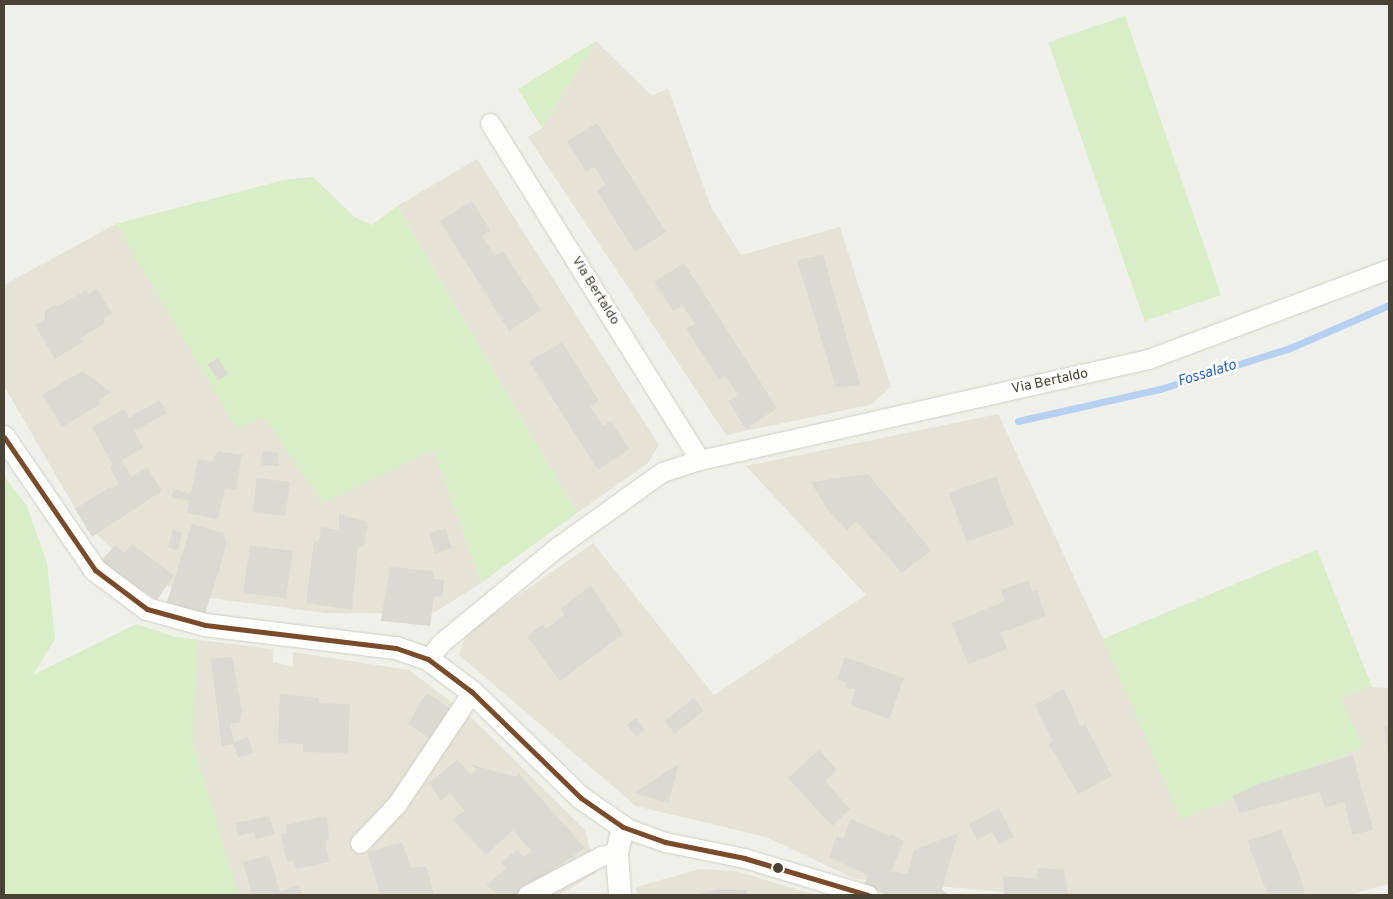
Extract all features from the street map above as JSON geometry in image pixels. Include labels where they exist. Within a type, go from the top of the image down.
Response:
[{"type":"street","name":"Via Bertaldo","points":[[490,123],[700,460]]},
{"type":"street","name":"Via Bertaldo","points":[[435,651],[556,548],[662,472],[700,460],[1148,360],[1389,268]]},
{"type":"street","points":[[4,437],[95,570],[148,609],[205,625],[435,651],[472,692],[580,798],[622,827],[665,842],[744,858],[868,895]]},
{"type":"street","points":[[360,843],[397,804],[472,692]]},
{"type":"street","points":[[620,895],[617,853],[622,827]]},
{"type":"street","points":[[527,895],[602,856],[617,853]]},
{"type":"shaded area","points":[[596,41],[652,96],[668,88],[711,207],[741,255],[840,227],[891,387],[870,405],[726,435],[528,137],[542,128]]},
{"type":"shaded area","points":[[477,159],[659,445],[648,463],[577,513],[397,206]]},
{"type":"shaded area","points":[[313,177],[354,217],[372,226],[396,340],[481,583],[432,614],[326,613],[186,595],[135,570],[83,522],[4,386],[4,285],[116,224],[285,180]]},
{"type":"shaded area","points":[[998,414],[1103,639],[1317,550],[1372,687],[1389,688],[1389,884],[1348,895],[1039,895],[855,879],[766,837],[636,806],[459,655],[468,631],[593,543],[714,695],[866,595],[746,466]]},
{"type":"shaded area","points":[[176,637],[273,649],[273,662],[293,667],[293,652],[409,670],[471,717],[585,830],[596,873],[559,895],[232,895],[193,741]]},
{"type":"shaded area","points":[[700,869],[736,871],[815,895],[637,895],[636,887]]},
{"type":"green space","points":[[1125,16],[1221,295],[1144,321],[1048,42]]},
{"type":"green space","points":[[596,41],[542,128],[518,89]]},
{"type":"green space","points":[[313,177],[354,217],[372,225],[397,206],[577,513],[481,583],[434,449],[323,503],[264,417],[237,429],[116,224],[285,180]]},
{"type":"green space","points":[[4,476],[27,506],[47,563],[55,639],[33,675],[136,624],[176,637],[198,640],[193,741],[238,895],[4,895]]},
{"type":"green space","points":[[1317,550],[1372,687],[1340,697],[1363,747],[1181,819],[1103,639]]},
{"type":"building","points":[[597,123],[666,232],[635,252],[597,191],[606,185],[595,167],[586,172],[567,141]]},
{"type":"building","points":[[472,201],[490,230],[482,236],[495,256],[503,251],[541,310],[509,331],[440,221]]},
{"type":"building","points":[[823,255],[860,385],[836,387],[797,260]]},
{"type":"building","points":[[684,263],[777,408],[746,429],[728,401],[738,395],[725,376],[719,380],[686,329],[695,324],[682,305],[673,311],[654,282]]},
{"type":"building","points":[[97,288],[112,314],[103,319],[105,323],[81,338],[83,342],[55,359],[35,325],[45,319],[45,311],[56,304],[58,306],[86,290],[88,294]]},
{"type":"building","points":[[562,342],[599,401],[590,407],[603,426],[611,421],[629,449],[598,470],[529,362]]},
{"type":"building","points":[[218,358],[228,374],[218,380],[208,364]]},
{"type":"building","points":[[82,371],[111,392],[98,400],[101,404],[62,427],[42,395]]},
{"type":"building","points":[[159,400],[167,413],[134,431],[143,448],[122,460],[131,477],[147,467],[162,491],[92,537],[75,509],[110,487],[112,489],[119,485],[110,468],[113,465],[92,427],[124,409],[129,418]]},
{"type":"building","points":[[218,451],[242,455],[236,490],[225,488],[218,519],[187,513],[189,501],[171,498],[174,489],[191,494],[198,459],[212,462]]},
{"type":"building","points":[[263,451],[278,453],[279,466],[261,465]]},
{"type":"building","points":[[868,474],[931,550],[902,573],[856,521],[847,530],[827,509],[811,482]]},
{"type":"building","points":[[996,476],[1014,525],[967,542],[949,493]]},
{"type":"building","points":[[257,478],[290,482],[286,516],[253,512]]},
{"type":"building","points":[[339,514],[368,522],[364,547],[358,546],[352,610],[306,603],[314,541],[319,542],[321,527],[339,530]]},
{"type":"building","points":[[192,524],[223,533],[227,544],[204,617],[166,605]]},
{"type":"building","points":[[445,528],[452,548],[436,553],[429,534]]},
{"type":"building","points":[[173,530],[182,533],[178,551],[168,547]]},
{"type":"building","points":[[132,544],[174,575],[157,600],[110,570],[102,560],[115,545],[124,553]]},
{"type":"building","points":[[250,545],[293,551],[286,599],[243,593]]},
{"type":"building","points":[[390,567],[434,571],[433,579],[444,580],[442,597],[434,596],[430,626],[381,621]]},
{"type":"building","points":[[1028,580],[1033,592],[1037,590],[1046,616],[1001,633],[1007,649],[968,664],[952,623],[1005,601],[1001,590]]},
{"type":"building","points":[[591,585],[623,634],[560,681],[527,636],[543,624],[546,629],[565,614],[560,609]]},
{"type":"building","points":[[232,657],[242,711],[240,722],[230,724],[234,742],[248,737],[253,753],[238,758],[234,744],[222,746],[211,659]]},
{"type":"building","points":[[845,657],[904,678],[889,719],[850,705],[856,689],[845,688],[847,682],[837,679]]},
{"type":"building","points":[[1064,689],[1081,727],[1085,724],[1112,776],[1078,794],[1049,744],[1053,742],[1035,705]]},
{"type":"building","points":[[428,693],[450,709],[430,739],[408,724],[417,709],[415,708]]},
{"type":"building","points":[[280,694],[319,698],[318,703],[350,704],[348,753],[303,752],[303,744],[278,743]]},
{"type":"building","points":[[694,698],[704,711],[675,733],[665,721]]},
{"type":"building","points":[[636,718],[645,730],[636,737],[627,725]]},
{"type":"building","points":[[1389,725],[1389,754],[1388,754],[1384,726]]},
{"type":"building","points":[[819,750],[837,770],[825,781],[850,809],[832,826],[788,778]]},
{"type":"building","points":[[1353,755],[1373,830],[1352,835],[1344,802],[1325,808],[1320,792],[1240,813],[1232,796],[1261,783]]},
{"type":"building","points":[[457,760],[471,775],[477,770],[472,765],[517,777],[519,774],[585,848],[515,895],[499,895],[486,885],[506,869],[501,862],[517,850],[523,857],[532,852],[513,830],[486,855],[452,819],[465,811],[450,793],[441,801],[429,783]]},
{"type":"building","points":[[679,764],[668,803],[634,793]]},
{"type":"building","points":[[999,808],[1014,837],[999,844],[992,832],[977,840],[969,824]]},
{"type":"building","points":[[269,816],[275,834],[256,839],[254,832],[238,836],[236,823]]},
{"type":"building","points":[[326,816],[330,839],[325,841],[329,862],[296,869],[294,861],[287,862],[281,834],[287,832],[285,825]]},
{"type":"building","points":[[851,819],[890,836],[892,834],[904,842],[891,871],[908,874],[914,850],[958,833],[942,890],[949,895],[888,895],[863,886],[868,875],[829,857],[837,836],[843,839]]},
{"type":"building","points":[[1281,830],[1300,876],[1305,895],[1268,895],[1247,841]]},
{"type":"building","points":[[402,842],[411,868],[426,866],[434,895],[380,895],[367,852]]},
{"type":"building","points":[[269,855],[280,892],[299,885],[302,895],[252,895],[243,862]]},
{"type":"building","points":[[1037,868],[1064,870],[1068,895],[1004,895],[1003,876],[1038,879]]},
{"type":"building","points":[[718,889],[747,890],[747,895],[695,895]]},
{"type":"waterway","name":"Fossalato","points":[[1018,421],[1160,389],[1290,348],[1389,305]]},
{"type":"transit line","points":[[4,437],[95,570],[147,609],[205,625],[396,648],[428,659],[472,692],[581,798],[623,827],[665,842],[744,858],[868,895]]}]
